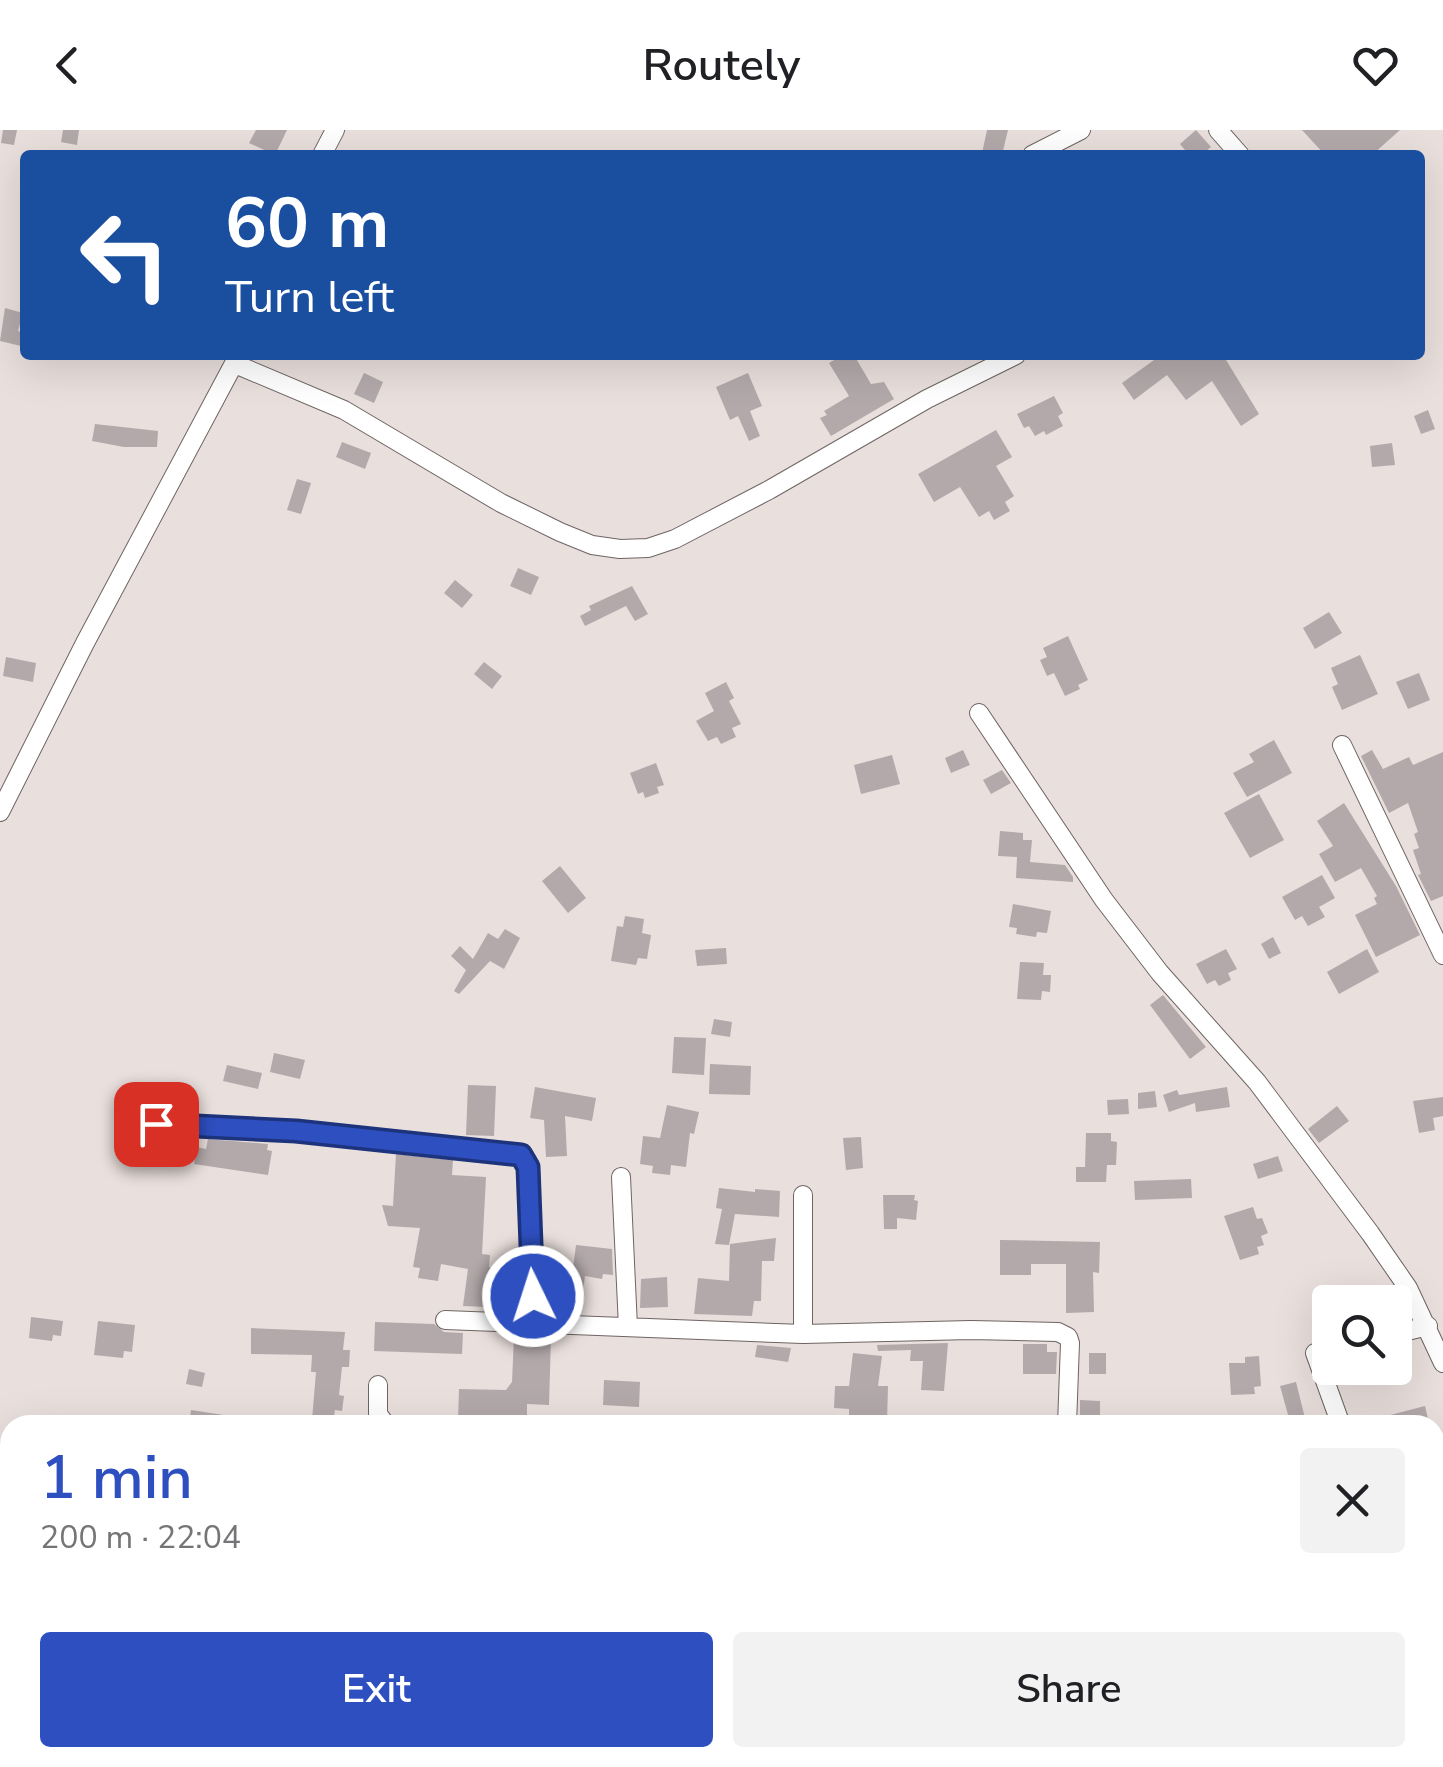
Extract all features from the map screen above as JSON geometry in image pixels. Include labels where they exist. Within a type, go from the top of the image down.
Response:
[{"type":"street","points":[[1042,150],[1080,130]]},
{"type":"street","points":[[1218,130],[1236,150]]},
{"type":"street","points":[[0,812],[85,643],[236,360]]},
{"type":"street","points":[[239,360],[344,410],[500,502],[560,532],[592,544],[648,548],[675,539],[769,490],[927,399],[1006,360]]},
{"type":"street","points":[[979,713],[1104,900],[1160,972],[1257,1082],[1386,1256],[1428,1326],[1443,1362]]},
{"type":"street","points":[[1342,745],[1443,954]]},
{"type":"street","points":[[156,1124],[296,1131],[521,1155],[528,1167],[535,1324]]},
{"type":"street","points":[[621,1178],[628,1326]]},
{"type":"street","points":[[803,1195],[803,1334]]},
{"type":"street","points":[[444,1320],[803,1334],[971,1330],[1064,1334],[1070,1351],[1067,1415]]},
{"type":"street","points":[[1412,1330],[1428,1326]]},
{"type":"street","points":[[378,1385],[379,1415]]},
{"type":"street","points":[[1327,1385],[1337,1415]]},
{"type":"building","points":[[3,130],[17,130],[14,145],[1,143]]},
{"type":"building","points":[[63,130],[79,130],[77,145],[61,142]]},
{"type":"building","points":[[256,130],[287,130],[277,150],[264,150],[249,143]]},
{"type":"building","points":[[987,130],[1008,130],[1003,150],[983,150]]},
{"type":"building","points":[[1196,130],[1211,147],[1185,150],[1180,144]]},
{"type":"building","points":[[1302,130],[1400,130],[1378,150],[1320,150]]},
{"type":"building","points":[[5,308],[20,312],[20,346],[0,341]]},
{"type":"building","points":[[857,360],[871,384],[884,382],[894,399],[831,436],[820,418],[827,415],[824,411],[849,396],[829,363]]},
{"type":"building","points":[[1154,360],[1226,360],[1259,414],[1241,426],[1212,381],[1186,400],[1167,375],[1134,400],[1122,383]]},
{"type":"building","points":[[364,373],[383,382],[374,403],[354,394]]},
{"type":"building","points":[[748,373],[762,406],[750,411],[760,436],[749,441],[738,416],[730,420],[716,387]]},
{"type":"building","points":[[1054,396],[1063,413],[1058,416],[1063,426],[1035,436],[1029,426],[1024,428],[1017,414]]},
{"type":"building","points":[[1428,410],[1435,429],[1421,434],[1414,416]]},
{"type":"building","points":[[95,424],[158,431],[157,447],[124,447],[92,441]]},
{"type":"building","points":[[996,430],[1012,457],[996,466],[1014,496],[1005,502],[1010,511],[994,520],[989,511],[979,517],[960,487],[934,502],[918,474]]},
{"type":"building","points":[[342,442],[371,453],[365,469],[336,457]]},
{"type":"building","points":[[1392,443],[1395,465],[1372,467],[1370,446]]},
{"type":"building","points":[[297,479],[311,483],[301,514],[287,510]]},
{"type":"building","points":[[518,568],[539,577],[531,595],[510,586]]},
{"type":"building","points":[[455,580],[473,595],[462,608],[444,593]]},
{"type":"building","points":[[632,586],[648,614],[635,621],[626,606],[585,626],[580,616],[591,610],[589,606]]},
{"type":"building","points":[[1329,612],[1342,633],[1315,649],[1303,628]]},
{"type":"building","points":[[1068,636],[1088,680],[1065,696],[1054,673],[1047,676],[1040,660],[1047,657],[1043,648]]},
{"type":"building","points":[[1360,655],[1378,694],[1342,710],[1332,687],[1338,684],[1331,668]]},
{"type":"building","points":[[6,657],[36,663],[33,682],[3,676]]},
{"type":"building","points":[[484,662],[502,676],[492,689],[474,674]]},
{"type":"building","points":[[1419,673],[1430,700],[1408,709],[1396,682]]},
{"type":"building","points":[[726,682],[734,698],[729,701],[741,724],[732,728],[736,737],[721,744],[717,737],[708,741],[696,721],[714,711],[705,693]]},
{"type":"building","points":[[1274,740],[1292,773],[1247,797],[1233,773],[1254,762],[1249,754]]},
{"type":"building","points":[[963,750],[970,765],[951,773],[945,758]]},
{"type":"building","points":[[1372,750],[1383,769],[1409,757],[1413,765],[1443,752],[1443,896],[1431,901],[1418,875],[1421,874],[1413,850],[1419,848],[1414,834],[1418,832],[1408,803],[1389,813],[1361,756]]},
{"type":"building","points":[[892,755],[900,784],[861,794],[854,765]]},
{"type":"building","points":[[656,763],[664,785],[657,787],[659,793],[645,798],[643,792],[638,794],[630,773]]},
{"type":"building","points":[[1002,770],[1011,783],[991,794],[983,780]]},
{"type":"building","points":[[1259,794],[1284,840],[1250,858],[1224,813]]},
{"type":"building","points":[[1344,803],[1396,886],[1420,935],[1376,957],[1355,915],[1377,904],[1377,896],[1361,868],[1335,882],[1319,854],[1333,846],[1317,821]]},
{"type":"building","points":[[1000,831],[1023,833],[1023,840],[1032,840],[1030,862],[1065,865],[1073,882],[1016,878],[1017,857],[998,856]]},
{"type":"building","points":[[560,866],[586,898],[568,913],[542,881]]},
{"type":"building","points":[[1322,875],[1335,898],[1319,907],[1325,917],[1308,926],[1302,916],[1295,920],[1282,897]]},
{"type":"building","points":[[1013,904],[1051,911],[1047,933],[1037,932],[1036,937],[1016,934],[1017,928],[1009,927]]},
{"type":"building","points":[[625,916],[644,919],[642,933],[651,935],[647,959],[638,958],[636,965],[611,961],[617,926],[623,927]]},
{"type":"building","points":[[505,929],[520,938],[504,969],[490,961],[459,994],[454,991],[466,970],[451,956],[460,946],[473,959],[488,933],[498,939]]},
{"type":"building","points":[[1273,937],[1281,953],[1269,959],[1261,944]]},
{"type":"building","points":[[726,948],[727,964],[697,966],[695,950]]},
{"type":"building","points":[[1226,949],[1237,969],[1228,973],[1231,980],[1219,986],[1215,980],[1207,984],[1196,964]]},
{"type":"building","points":[[1367,949],[1379,972],[1339,994],[1327,972]]},
{"type":"building","points":[[1020,962],[1044,963],[1043,975],[1051,975],[1050,992],[1042,991],[1041,1000],[1017,999]]},
{"type":"building","points":[[1163,995],[1206,1047],[1190,1059],[1150,1005]]},
{"type":"building","points":[[714,1019],[732,1022],[730,1037],[711,1034]]},
{"type":"building","points":[[674,1037],[706,1038],[704,1075],[672,1073]]},
{"type":"building","points":[[274,1053],[305,1060],[300,1079],[270,1072]]},
{"type":"building","points":[[710,1064],[751,1066],[750,1095],[709,1094]]},
{"type":"building","points":[[227,1065],[262,1073],[258,1089],[223,1081]]},
{"type":"building","points":[[468,1085],[496,1086],[494,1136],[466,1135]]},
{"type":"building","points":[[535,1087],[596,1098],[592,1121],[565,1116],[567,1156],[546,1157],[544,1120],[530,1118]]},
{"type":"building","points":[[1227,1087],[1230,1107],[1196,1112],[1195,1103],[1169,1112],[1163,1095],[1177,1090],[1179,1095]]},
{"type":"building","points":[[1155,1091],[1157,1107],[1138,1109],[1138,1093]]},
{"type":"building","points":[[1443,1097],[1443,1116],[1433,1118],[1435,1130],[1419,1133],[1413,1101]]},
{"type":"building","points":[[1128,1099],[1129,1114],[1108,1115],[1107,1100]]},
{"type":"building","points":[[667,1105],[699,1112],[694,1134],[690,1133],[686,1167],[671,1165],[670,1175],[652,1173],[653,1166],[640,1164],[643,1136],[660,1138]]},
{"type":"building","points":[[1337,1106],[1349,1121],[1319,1143],[1308,1129]]},
{"type":"building","points":[[1086,1133],[1111,1133],[1111,1141],[1117,1142],[1116,1165],[1107,1165],[1106,1182],[1076,1182],[1076,1167],[1085,1167]]},
{"type":"building","points":[[861,1137],[863,1168],[846,1170],[843,1138]]},
{"type":"building","points":[[208,1139],[268,1144],[267,1150],[272,1151],[268,1175],[194,1164],[196,1147],[206,1149]]},
{"type":"building","points":[[396,1154],[453,1160],[452,1175],[486,1177],[482,1254],[490,1255],[489,1267],[495,1270],[492,1290],[512,1292],[511,1308],[463,1306],[468,1269],[441,1264],[438,1281],[418,1278],[420,1268],[413,1267],[420,1228],[388,1226],[382,1205],[393,1206]]},
{"type":"building","points":[[1278,1156],[1283,1171],[1258,1179],[1253,1164]]},
{"type":"building","points":[[1191,1179],[1192,1198],[1135,1200],[1134,1181]]},
{"type":"building","points":[[719,1188],[780,1191],[779,1217],[735,1214],[729,1245],[715,1244],[722,1209],[716,1208]]},
{"type":"building","points":[[883,1195],[915,1195],[916,1220],[897,1218],[897,1229],[884,1229]]},
{"type":"building","points":[[1253,1207],[1268,1233],[1261,1236],[1264,1245],[1257,1247],[1259,1254],[1240,1260],[1224,1216]]},
{"type":"building","points":[[776,1238],[774,1261],[762,1261],[761,1301],[754,1301],[752,1316],[694,1314],[698,1278],[729,1281],[730,1244]]},
{"type":"building","points":[[1000,1240],[1100,1242],[1099,1273],[1093,1272],[1094,1312],[1066,1313],[1066,1264],[1031,1264],[1031,1275],[1000,1275]]},
{"type":"building","points":[[576,1245],[612,1249],[613,1275],[603,1274],[602,1279],[585,1276],[580,1313],[547,1311],[546,1296],[554,1297],[555,1287],[562,1288],[563,1282],[571,1283]]},
{"type":"building","points":[[667,1277],[668,1307],[640,1308],[641,1279]]},
{"type":"building","points":[[31,1317],[63,1321],[61,1336],[53,1335],[52,1341],[29,1338]]},
{"type":"building","points":[[98,1321],[135,1325],[132,1352],[124,1351],[123,1358],[94,1355]]},
{"type":"building","points":[[375,1322],[434,1324],[444,1332],[463,1333],[462,1354],[374,1351]]},
{"type":"building","points":[[251,1328],[345,1332],[343,1350],[350,1350],[349,1367],[342,1367],[342,1411],[312,1415],[316,1372],[311,1372],[312,1355],[251,1354]]},
{"type":"building","points":[[514,1336],[551,1337],[549,1405],[527,1404],[527,1415],[458,1415],[459,1389],[506,1390],[512,1382]]},
{"type":"building","points":[[948,1343],[944,1391],[921,1390],[923,1361],[910,1361],[911,1350],[878,1351],[877,1345]]},
{"type":"building","points":[[1023,1344],[1047,1344],[1047,1352],[1057,1352],[1056,1374],[1023,1374]]},
{"type":"building","points":[[757,1345],[791,1348],[788,1362],[755,1357]]},
{"type":"building","points":[[853,1353],[882,1356],[878,1386],[888,1386],[887,1415],[849,1415],[849,1409],[834,1408],[835,1386],[849,1386]]},
{"type":"building","points":[[1089,1353],[1106,1353],[1106,1374],[1089,1374]]},
{"type":"building","points":[[1259,1356],[1261,1386],[1254,1387],[1255,1394],[1231,1395],[1229,1363],[1245,1363],[1245,1357]]},
{"type":"building","points":[[189,1369],[205,1373],[202,1387],[186,1384]]},
{"type":"building","points":[[604,1380],[640,1382],[639,1407],[603,1405]]},
{"type":"building","points":[[1296,1382],[1304,1415],[1288,1415],[1280,1386]]},
{"type":"building","points":[[1080,1400],[1100,1401],[1100,1415],[1080,1415]]},
{"type":"building","points":[[1425,1406],[1427,1415],[1390,1415]]},
{"type":"building","points":[[191,1410],[224,1415],[190,1415]]},
{"type":"route","points":[[156,1124],[296,1131],[521,1155],[528,1163],[533,1296]]}]
